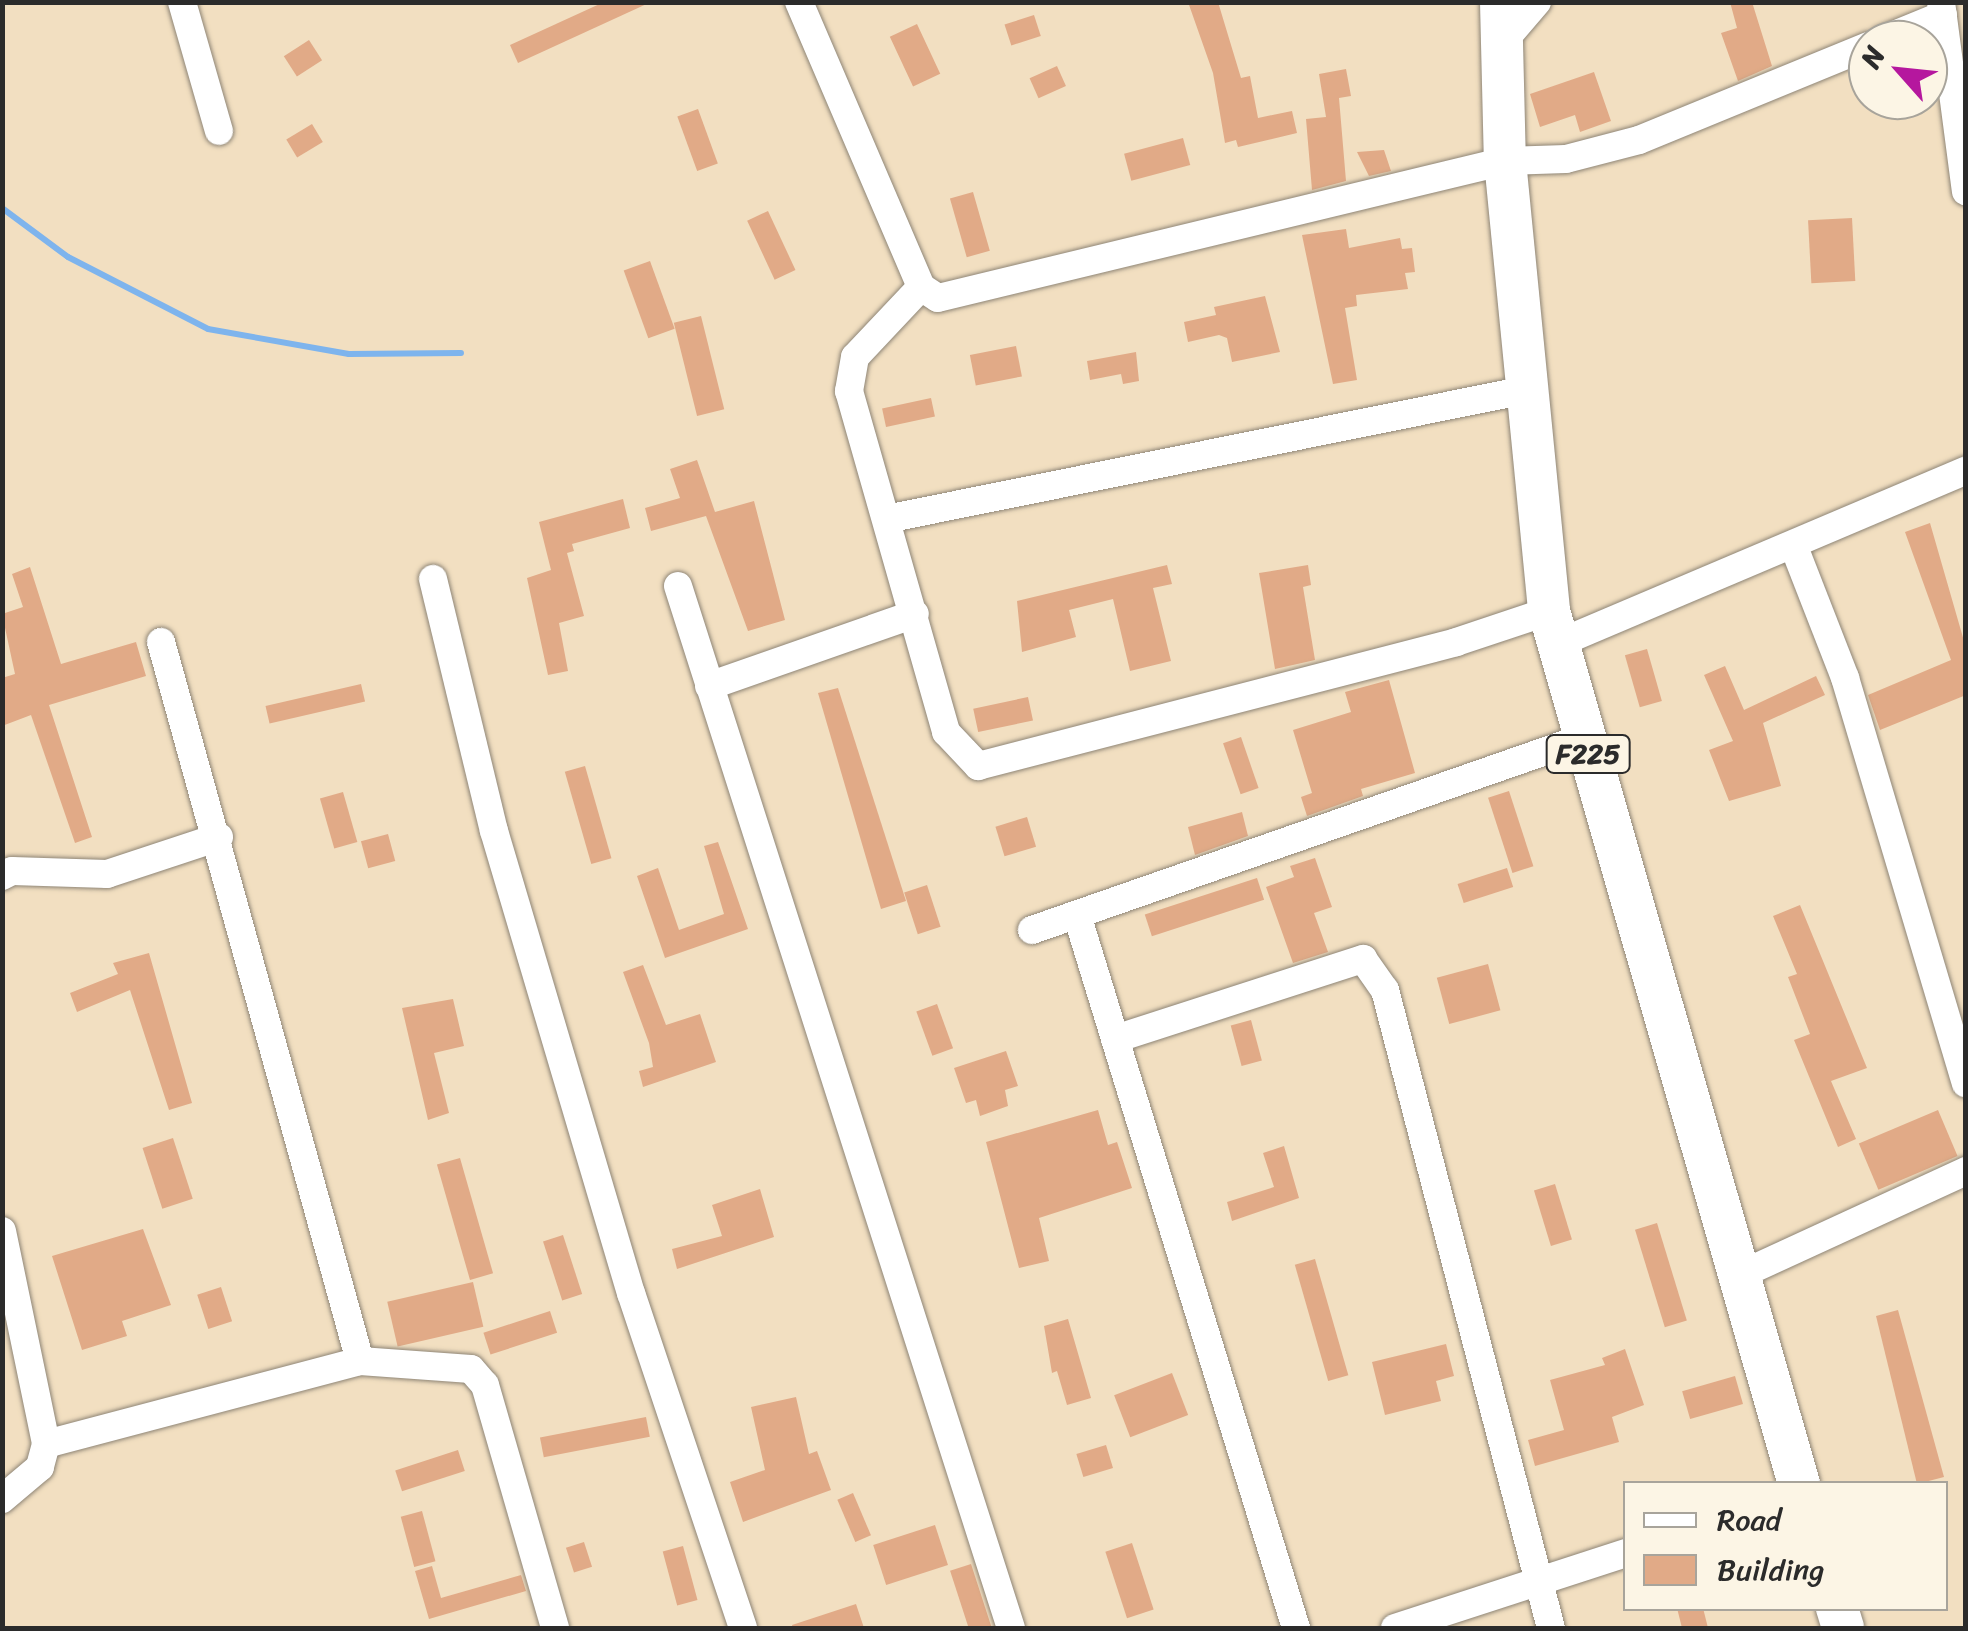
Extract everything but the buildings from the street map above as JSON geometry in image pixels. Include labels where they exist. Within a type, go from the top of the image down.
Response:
[{"type":"main road","name":"F225","points":[[1501,23],[1505,161],[1553,627],[1582,738],[1742,1274],[1798,1481]]},
{"type":"street","points":[[182,2],[219,131]]},
{"type":"street","points":[[799,2],[920,287],[938,298],[1505,161],[1566,160],[1638,140],[1848,54]]},
{"type":"street","points":[[1501,23],[1537,2]]},
{"type":"street","points":[[1942,9],[1966,191]]},
{"type":"street","points":[[920,287],[855,356],[849,390],[890,518],[946,732],[978,766],[1456,642],[1553,627],[1794,548],[1966,470]]},
{"type":"street","points":[[890,518],[1526,390]]},
{"type":"street","points":[[1794,548],[1845,678],[1966,1083]]},
{"type":"street","points":[[433,579],[500,850],[631,1293],[742,1628]]},
{"type":"street","points":[[678,586],[1012,1628]]},
{"type":"street","points":[[709,686],[916,614]]},
{"type":"street","points":[[161,642],[220,838],[360,1361]]},
{"type":"street","points":[[1032,930],[1582,738]]},
{"type":"street","points":[[6,868],[107,874],[220,838]]},
{"type":"street","points":[[1076,915],[1296,1628]]},
{"type":"street","points":[[1115,1039],[1363,959],[1385,990],[1552,1628]]},
{"type":"street","points":[[1742,1274],[1966,1172]]},
{"type":"street","points":[[2,1231],[46,1444],[40,1466],[2,1499]]},
{"type":"street","points":[[46,1444],[360,1361],[471,1369],[485,1385],[555,1628]]},
{"type":"street","points":[[1395,1628],[1623,1554]]},
{"type":"waterway","points":[[2,208],[68,257],[208,329],[349,354],[461,353]]}]
